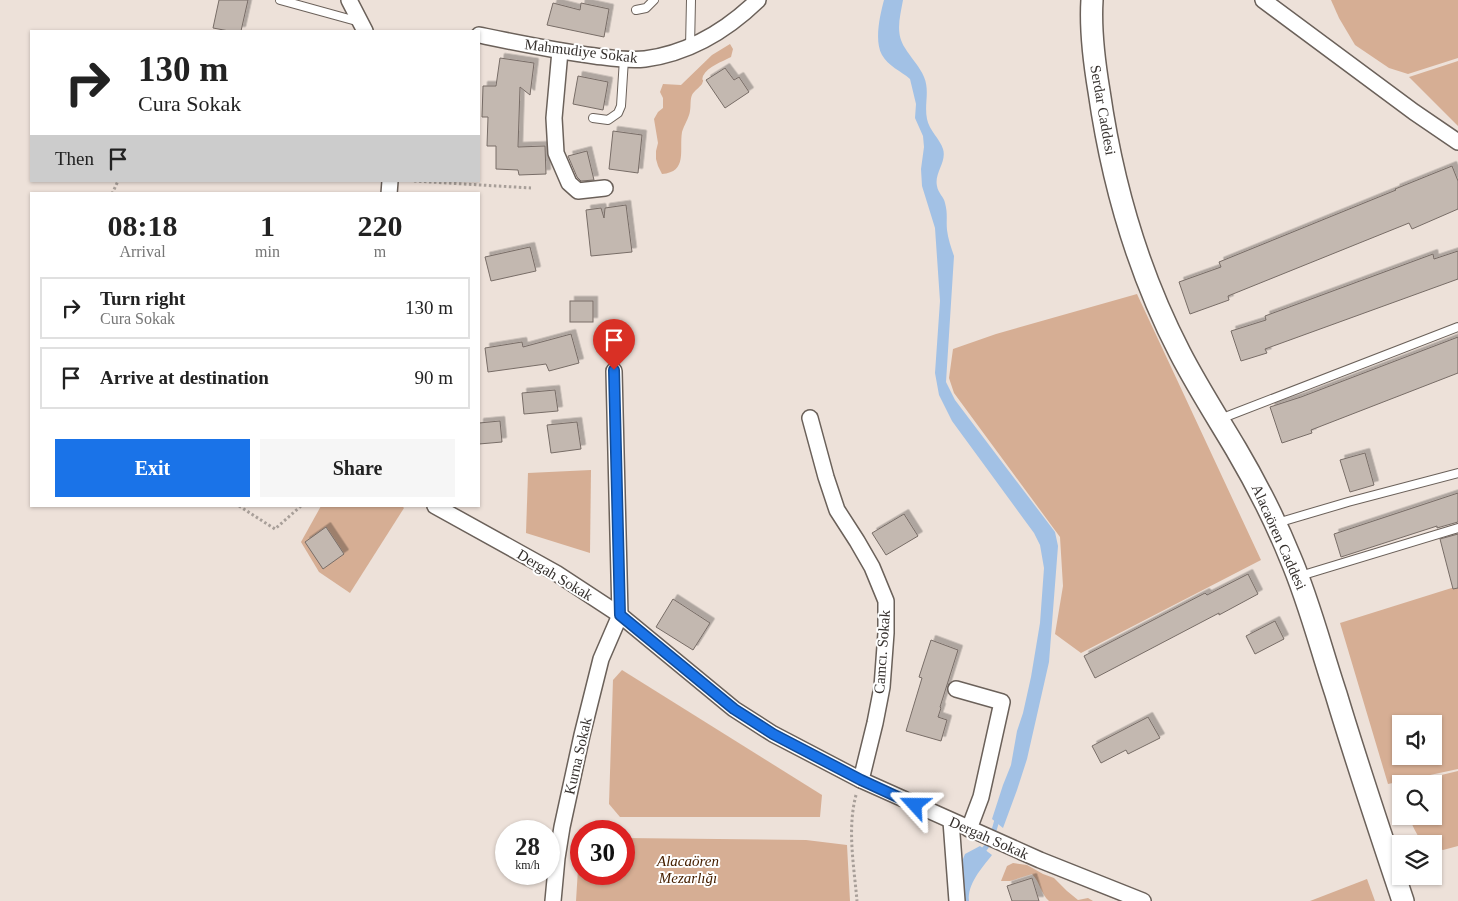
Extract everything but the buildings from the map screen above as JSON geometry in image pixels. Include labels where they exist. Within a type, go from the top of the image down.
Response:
[{"type":"street","points":[[349,0],[363,27]]},
{"type":"street","name":"Mahmudiye Sokak","points":[[480,35],[560,51],[624,59],[651,58],[690,47],[718,33],[758,0]]},
{"type":"street","name":"Serdar Caddesi","points":[[1092,0],[1092,48],[1104,128],[1126,218]]},
{"type":"street","points":[[1263,0],[1414,112],[1458,142]]},
{"type":"street","points":[[560,51],[554,118],[556,153],[569,183],[578,191],[605,188]]},
{"type":"street","name":"Alacaören Caddesi","points":[[1126,218],[1143,272],[1161,316],[1181,355],[1237,450],[1291,558],[1307,601],[1403,901]]},
{"type":"street","points":[[614,370],[620,615]]},
{"type":"street","name":"Camcı. Sokak","points":[[810,418],[837,510],[872,567],[886,601],[882,687],[861,780]]},
{"type":"street","name":"Dergah Sokak","points":[[437,507],[556,573],[620,615],[734,709],[773,734],[861,780],[1010,848],[1143,901]]},
{"type":"street","name":"Kurna Sokak","points":[[553,901],[562,826],[582,735],[602,660],[620,615]]},
{"type":"street","points":[[956,689],[1002,702],[986,779],[972,830]]},
{"type":"street","points":[[951,821],[956,901]]},
{"type":"lane","points":[[280,0],[363,27]]},
{"type":"lane","points":[[636,10],[646,8],[654,0]]},
{"type":"lane","points":[[690,47],[691,0]]},
{"type":"lane","points":[[593,118],[608,120],[618,113],[621,106],[624,59]]},
{"type":"lane","points":[[1218,420],[1458,327]]},
{"type":"lane","points":[[1275,524],[1348,502],[1458,473]]},
{"type":"lane","points":[[1298,577],[1458,528]]},
{"type":"path","points":[[431,182],[531,188]]},
{"type":"path","points":[[240,507],[275,530],[301,507]]},
{"type":"path","points":[[857,901],[852,824],[853,808],[861,780]]},
{"type":"green space","points":[[1331,0],[1458,0],[1458,58],[1408,74],[1389,68],[1355,45]]},
{"type":"green space","points":[[730,44],[733,49],[731,57],[708,70],[703,76],[702,84],[692,95],[689,114],[682,132],[679,165],[676,169],[662,174],[656,159],[658,143],[654,119],[663,108],[663,98],[660,92],[663,84],[681,85],[712,55]]},
{"type":"green space","points":[[1458,61],[1458,126],[1409,77]]},
{"type":"green space","points":[[1137,294],[1261,560],[1081,653],[1055,634],[1063,586],[1060,537],[954,393],[949,378],[953,349],[996,334]]},
{"type":"green space","points":[[591,470],[590,553],[526,533],[528,473]]},
{"type":"green space","points":[[320,507],[404,508],[350,593],[319,572],[301,542]]},
{"type":"green space","points":[[1458,586],[1458,769],[1430,775],[1392,775],[1392,783],[1388,784],[1340,623]]},
{"type":"green space","points":[[622,670],[822,795],[820,817],[620,817],[609,804],[613,680]]},
{"type":"green space","points":[[1458,771],[1458,846],[1443,850],[1442,835],[1418,835],[1412,825],[1442,825],[1441,775]]},
{"type":"green space","name":"Alacaören Mezarlığı","points":[[635,838],[806,840],[847,845],[850,901],[576,901],[577,885],[635,885]]},
{"type":"green space","points":[[1013,863],[1027,865],[1054,878],[1078,900],[1088,898],[1093,901],[1049,901],[1032,874],[1010,881],[1001,881],[1007,866]]},
{"type":"green space","points":[[1367,879],[1375,901],[1310,901]]},
{"type":"water","points":[[884,0],[903,0],[899,25],[900,37],[926,82],[927,119],[940,142],[944,154],[937,177],[937,186],[945,203],[947,233],[954,256],[946,382],[955,400],[1055,532],[1058,546],[1049,662],[1027,759],[1003,828],[992,819],[1011,765],[1017,731],[1031,677],[1040,623],[1044,568],[1040,545],[1034,533],[952,421],[939,395],[935,373],[940,301],[935,228],[922,186],[923,136],[915,118],[916,104],[910,79],[888,62],[882,55],[878,43]]},
{"type":"water","points":[[980,846],[992,855],[970,888],[969,901],[958,901],[959,869],[965,854]]},
{"type":"waterway","points":[[981,853],[990,840],[998,816]]},
{"type":"route","points":[[614,370],[620,615],[734,709],[773,734],[861,780],[915,805]]}]
